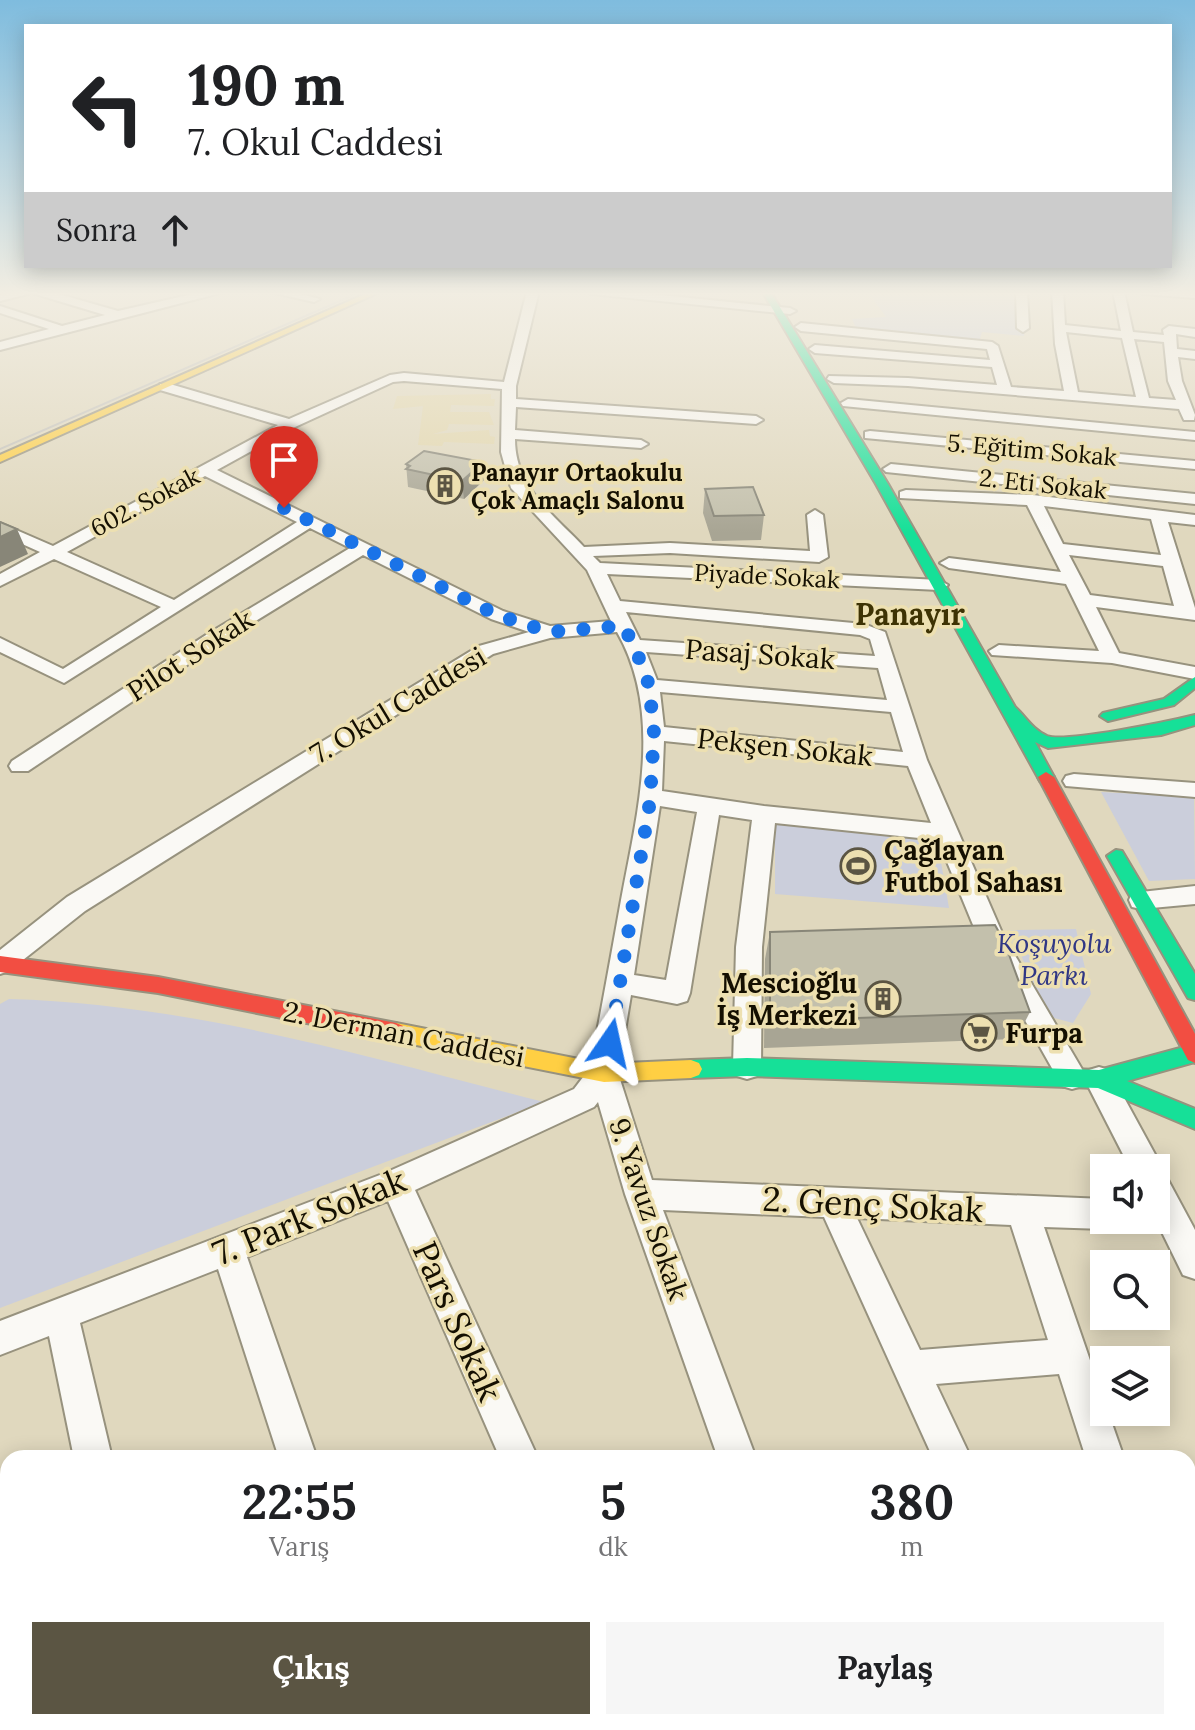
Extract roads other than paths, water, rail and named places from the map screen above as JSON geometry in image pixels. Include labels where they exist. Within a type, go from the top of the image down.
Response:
[{"type":"main road","points":[[0,459],[199,372]]},
{"type":"main road","points":[[820,372],[1022,729],[1055,747]]},
{"type":"main road","points":[[829,372],[963,588]]},
{"type":"main road","points":[[995,644],[1013,675]]},
{"type":"main road","points":[[1087,719],[1133,712],[1169,702],[1195,681]]},
{"type":"main road","points":[[999,690],[1195,1053],[1085,1078]]},
{"type":"main road","points":[[1027,700],[1089,807]]},
{"type":"main road","points":[[1037,763],[1055,747],[1161,730],[1195,720]]},
{"type":"main road","points":[[1104,834],[1195,992]]},
{"type":"main road","name":"2. Derman Caddesi","points":[[0,964],[158,985],[604,1073],[747,1067],[1085,1078]]},
{"type":"main road","points":[[1165,1030],[1171,1012]]},
{"type":"main road","points":[[1085,1078],[1151,1047]]},
{"type":"main road","points":[[1085,1078],[1143,1097],[1195,1119]]},
{"type":"main road","points":[[1143,1097],[1182,1092]]},
{"type":"street","points":[[514,372],[509,394],[508,452],[519,488],[595,568],[624,626],[864,630],[878,636],[916,760],[991,937],[1137,1154]]},
{"type":"street","points":[[999,372],[1005,390]]},
{"type":"street","points":[[1067,372],[1072,395]]},
{"type":"street","points":[[1137,372],[1144,402]]},
{"type":"street","points":[[848,403],[1195,435],[1174,372]]},
{"type":"street","name":"602. Sokak","points":[[0,581],[290,424],[390,379],[404,377],[509,394],[756,420]]},
{"type":"street","points":[[834,379],[1072,395],[1144,402],[1189,411]]},
{"type":"street","points":[[1175,381],[1195,383]]},
{"type":"street","points":[[165,387],[290,424]]},
{"type":"street","points":[[508,434],[641,444]]},
{"type":"street","name":"5. Eğitim Sokak","points":[[870,435],[1195,465]]},
{"type":"street","name":"2. Eti Sokak","points":[[891,469],[1195,499]]},
{"type":"street","points":[[205,470],[497,615],[549,632]]},
{"type":"street","points":[[906,495],[1033,500],[1195,520]]},
{"type":"street","points":[[1033,500],[1112,657]]},
{"type":"street","points":[[580,552],[605,549],[711,551],[819,557],[815,515]]},
{"type":"street","points":[[1083,600],[1190,613],[1158,515]]},
{"type":"street","points":[[0,644],[64,677],[310,521]]},
{"type":"street","points":[[0,528],[175,607]]},
{"type":"street","name":"Pilot Sokak","points":[[20,766],[213,639],[362,548]]},
{"type":"street","points":[[1057,548],[1172,562]]},
{"type":"street","points":[[949,563],[1072,579]]},
{"type":"street","name":"Piyade Sokak","points":[[595,568],[939,585]]},
{"type":"street","points":[[486,650],[495,631],[497,615]]},
{"type":"street","name":"7. Okul Caddesi","points":[[0,964],[76,904],[486,650],[549,632],[624,626]]},
{"type":"street","name":"Pasaj Sokak","points":[[624,626],[886,663]]},
{"type":"street","name":"9. Yavuz Sokak","points":[[624,626],[649,685],[654,733],[650,797],[604,1073],[641,1194],[728,1450]]},
{"type":"street","points":[[995,644],[1112,657],[1195,673]]},
{"type":"street","points":[[649,685],[900,707]]},
{"type":"street","name":"Pekşen Sokak","points":[[654,733],[916,760]]},
{"type":"street","points":[[1055,747],[1195,790]]},
{"type":"street","points":[[650,797],[764,814],[947,833]]},
{"type":"street","points":[[621,983],[677,993],[709,806]]},
{"type":"street","points":[[747,1067],[749,947],[764,814]]},
{"type":"street","points":[[1141,900],[1195,895]]},
{"type":"street","points":[[961,938],[991,937]]},
{"type":"street","points":[[749,947],[780,946]]},
{"type":"street","name":"7. Park Sokak","points":[[0,1338],[396,1183],[584,1098],[604,1073]]},
{"type":"street","name":"Pars Sokak","points":[[396,1183],[515,1450]]},
{"type":"street","name":"2. Genç Sokak","points":[[641,1194],[1090,1214]]},
{"type":"street","points":[[833,1201],[948,1450]]},
{"type":"street","points":[[1023,1212],[1102,1450]]},
{"type":"street","points":[[1170,1221],[1195,1263]]},
{"type":"street","points":[[228,1249],[295,1450]]},
{"type":"street","points":[[61,1314],[91,1450]]},
{"type":"street","points":[[909,1369],[1070,1356]]},
{"type":"tram line","points":[[0,449],[178,372]]},
{"type":"place","name":"Panayır Ortaokulu Çok Amaçlı Salonu","points":[[445,486]]},
{"type":"place","name":"Çağlayan Futbol Sahası","points":[[858,866]]},
{"type":"place","name":"Mescioğlu İş Merkezi","points":[[883,999]]},
{"type":"place","name":"Furpa","points":[[979,1033]]},
{"type":"district","name":"Panayır","points":[[910,614]]},
{"type":"park label","name":"Koşuyolu Parkı","points":[[1054,959]]}]
